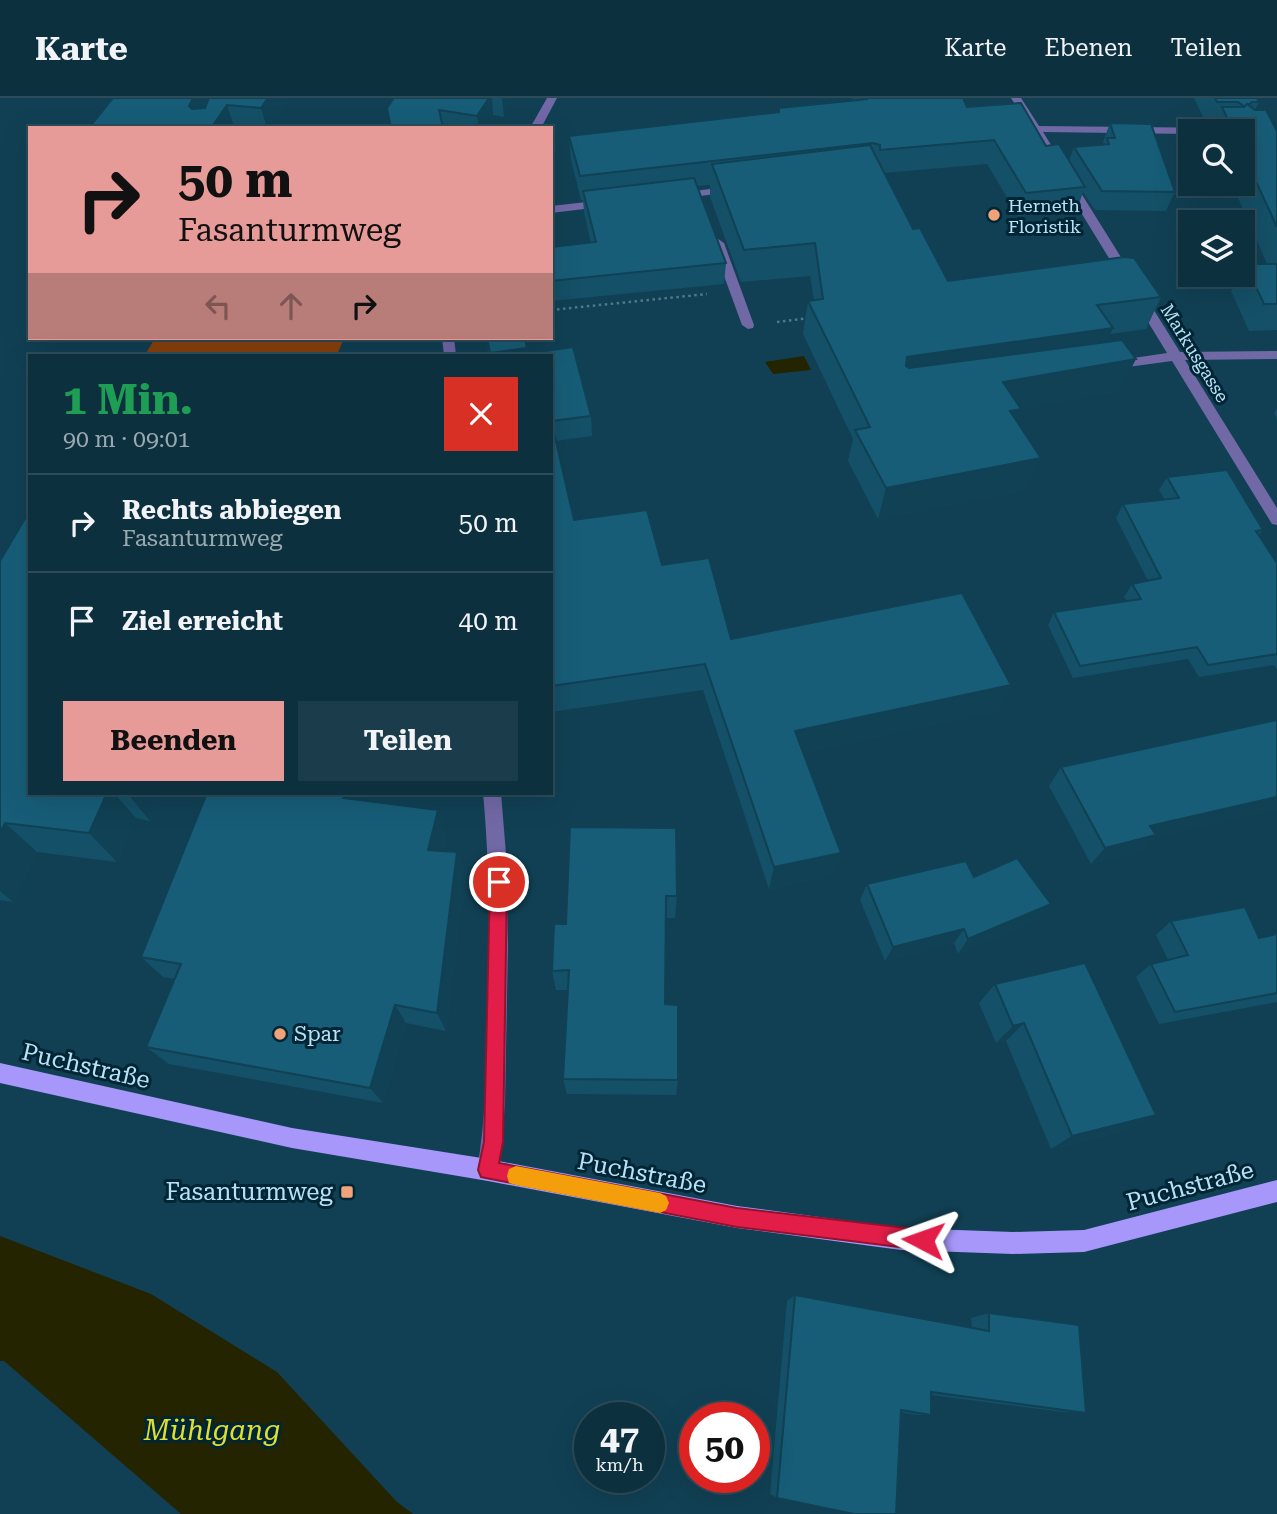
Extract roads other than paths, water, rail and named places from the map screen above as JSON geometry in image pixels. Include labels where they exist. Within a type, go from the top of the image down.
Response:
[{"type":"main road","name":"Puchstraße","points":[[0,1073],[280,1136],[488,1170],[737,1217],[901,1239],[1013,1244],[1084,1241],[1277,1191]]},
{"type":"street","points":[[536,126],[552,98]]},
{"type":"street","name":"Markusgasse","points":[[1016,98],[1277,520]]},
{"type":"street","points":[[1035,129],[1178,130]]},
{"type":"street","points":[[659,198],[702,199],[752,187]]},
{"type":"street","points":[[553,210],[619,203]]},
{"type":"street","points":[[712,226],[748,325]]},
{"type":"street","points":[[1094,368],[1175,356],[1277,355]]},
{"type":"street","points":[[488,1170],[493,1142],[498,993],[499,857],[492,795]]},
{"type":"water","points":[[804,356],[811,370],[773,374],[765,362]]},
{"type":"water","name":"Mühlgang","points":[[0,1236],[151,1294],[277,1372],[397,1502],[413,1514],[181,1514],[4,1361],[0,1361]]},
{"type":"place","name":"Herneth Floristik","points":[[994,215]]},
{"type":"place","name":"Spar","points":[[280,1034]]},
{"type":"place","name":"Fasanturmweg","points":[[347,1192]]}]
